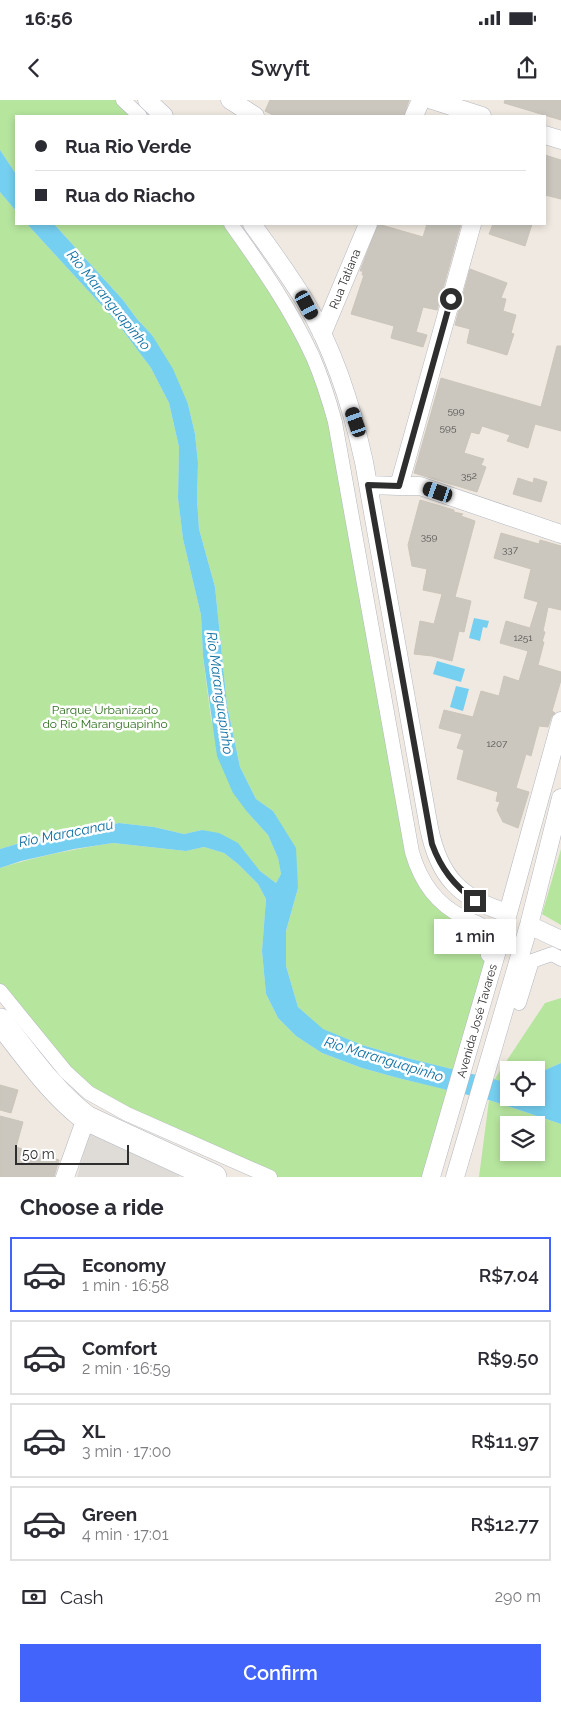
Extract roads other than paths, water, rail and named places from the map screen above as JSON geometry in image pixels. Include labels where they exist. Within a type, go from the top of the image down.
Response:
[{"type":"main road","points":[[0,1021],[48,1082],[73,1108],[86,1118],[187,1172],[214,1177]]},
{"type":"street","points":[[123,100],[139,115]]},
{"type":"street","points":[[147,100],[163,115]]},
{"type":"street","points":[[230,100],[253,115]]},
{"type":"street","points":[[414,115],[421,100]]},
{"type":"street","points":[[432,100],[479,115]]},
{"type":"street","points":[[546,135],[561,140]]},
{"type":"street","points":[[232,225],[260,265],[291,315],[312,356],[335,422],[412,852],[417,870],[434,894],[453,911],[484,927],[492,939],[471,1029]]},
{"type":"street","points":[[253,225],[307,305],[341,377],[356,422],[432,844],[442,868],[461,891],[475,901],[508,913]]},
{"type":"street","name":"Rua Tatiana","points":[[322,334],[368,225]]},
{"type":"street","points":[[399,486],[472,225]]},
{"type":"street","points":[[368,485],[420,486],[561,534]]},
{"type":"street","name":"Avenida José Tavares","points":[[431,1177],[442,1130],[471,1029],[555,759],[561,721]]},
{"type":"street","name":"Avenida José Tavares","points":[[455,1177],[529,924],[561,798]]},
{"type":"street","points":[[529,924],[561,940]]},
{"type":"street","points":[[519,1003],[532,961],[552,954],[561,959]]},
{"type":"street","points":[[0,991],[66,1072],[89,1093],[127,1114],[270,1177]]},
{"type":"street","points":[[65,1177],[86,1118]]},
{"type":"street","points":[[425,1177],[442,1130]]},
{"type":"water","points":[[0,150],[15,172],[15,210],[0,192]]},
{"type":"water","name":"Rio Maranguapinho","points":[[28,225],[55,225],[123,300],[152,335],[173,369],[188,404],[195,434],[198,463],[197,499],[199,529],[215,587],[227,705],[240,767],[256,799],[273,811],[296,848],[298,888],[286,931],[286,966],[298,1007],[323,1029],[362,1045],[500,1081],[500,1104],[362,1068],[322,1053],[296,1036],[278,1018],[266,994],[262,951],[266,899],[258,884],[224,853],[204,847],[186,851],[113,843],[74,849],[21,861],[0,868],[0,849],[37,838],[119,823],[154,827],[184,834],[202,830],[219,833],[238,843],[260,871],[276,883],[281,874],[278,858],[268,835],[233,793],[217,756],[203,656],[201,615],[183,539],[178,498],[179,447],[169,403],[151,368],[115,320]]},
{"type":"water","points":[[474,618],[489,621],[487,628],[483,627],[480,641],[469,638]]},
{"type":"water","points":[[437,661],[465,669],[461,682],[433,674]]},
{"type":"water","points":[[456,686],[469,689],[463,711],[450,707]]},
{"type":"water","name":"Rio Maranguapinho","points":[[561,1063],[561,1124],[545,1119],[545,1116],[537,1116],[507,1106],[545,1106],[545,1070]]},
{"type":"park label","name":"Parque Urbanizado do Rio Maranguapinho","points":[[105,717]]},
{"type":"water label","name":"Rio Maracanaú","points":[[66,833]]}]
